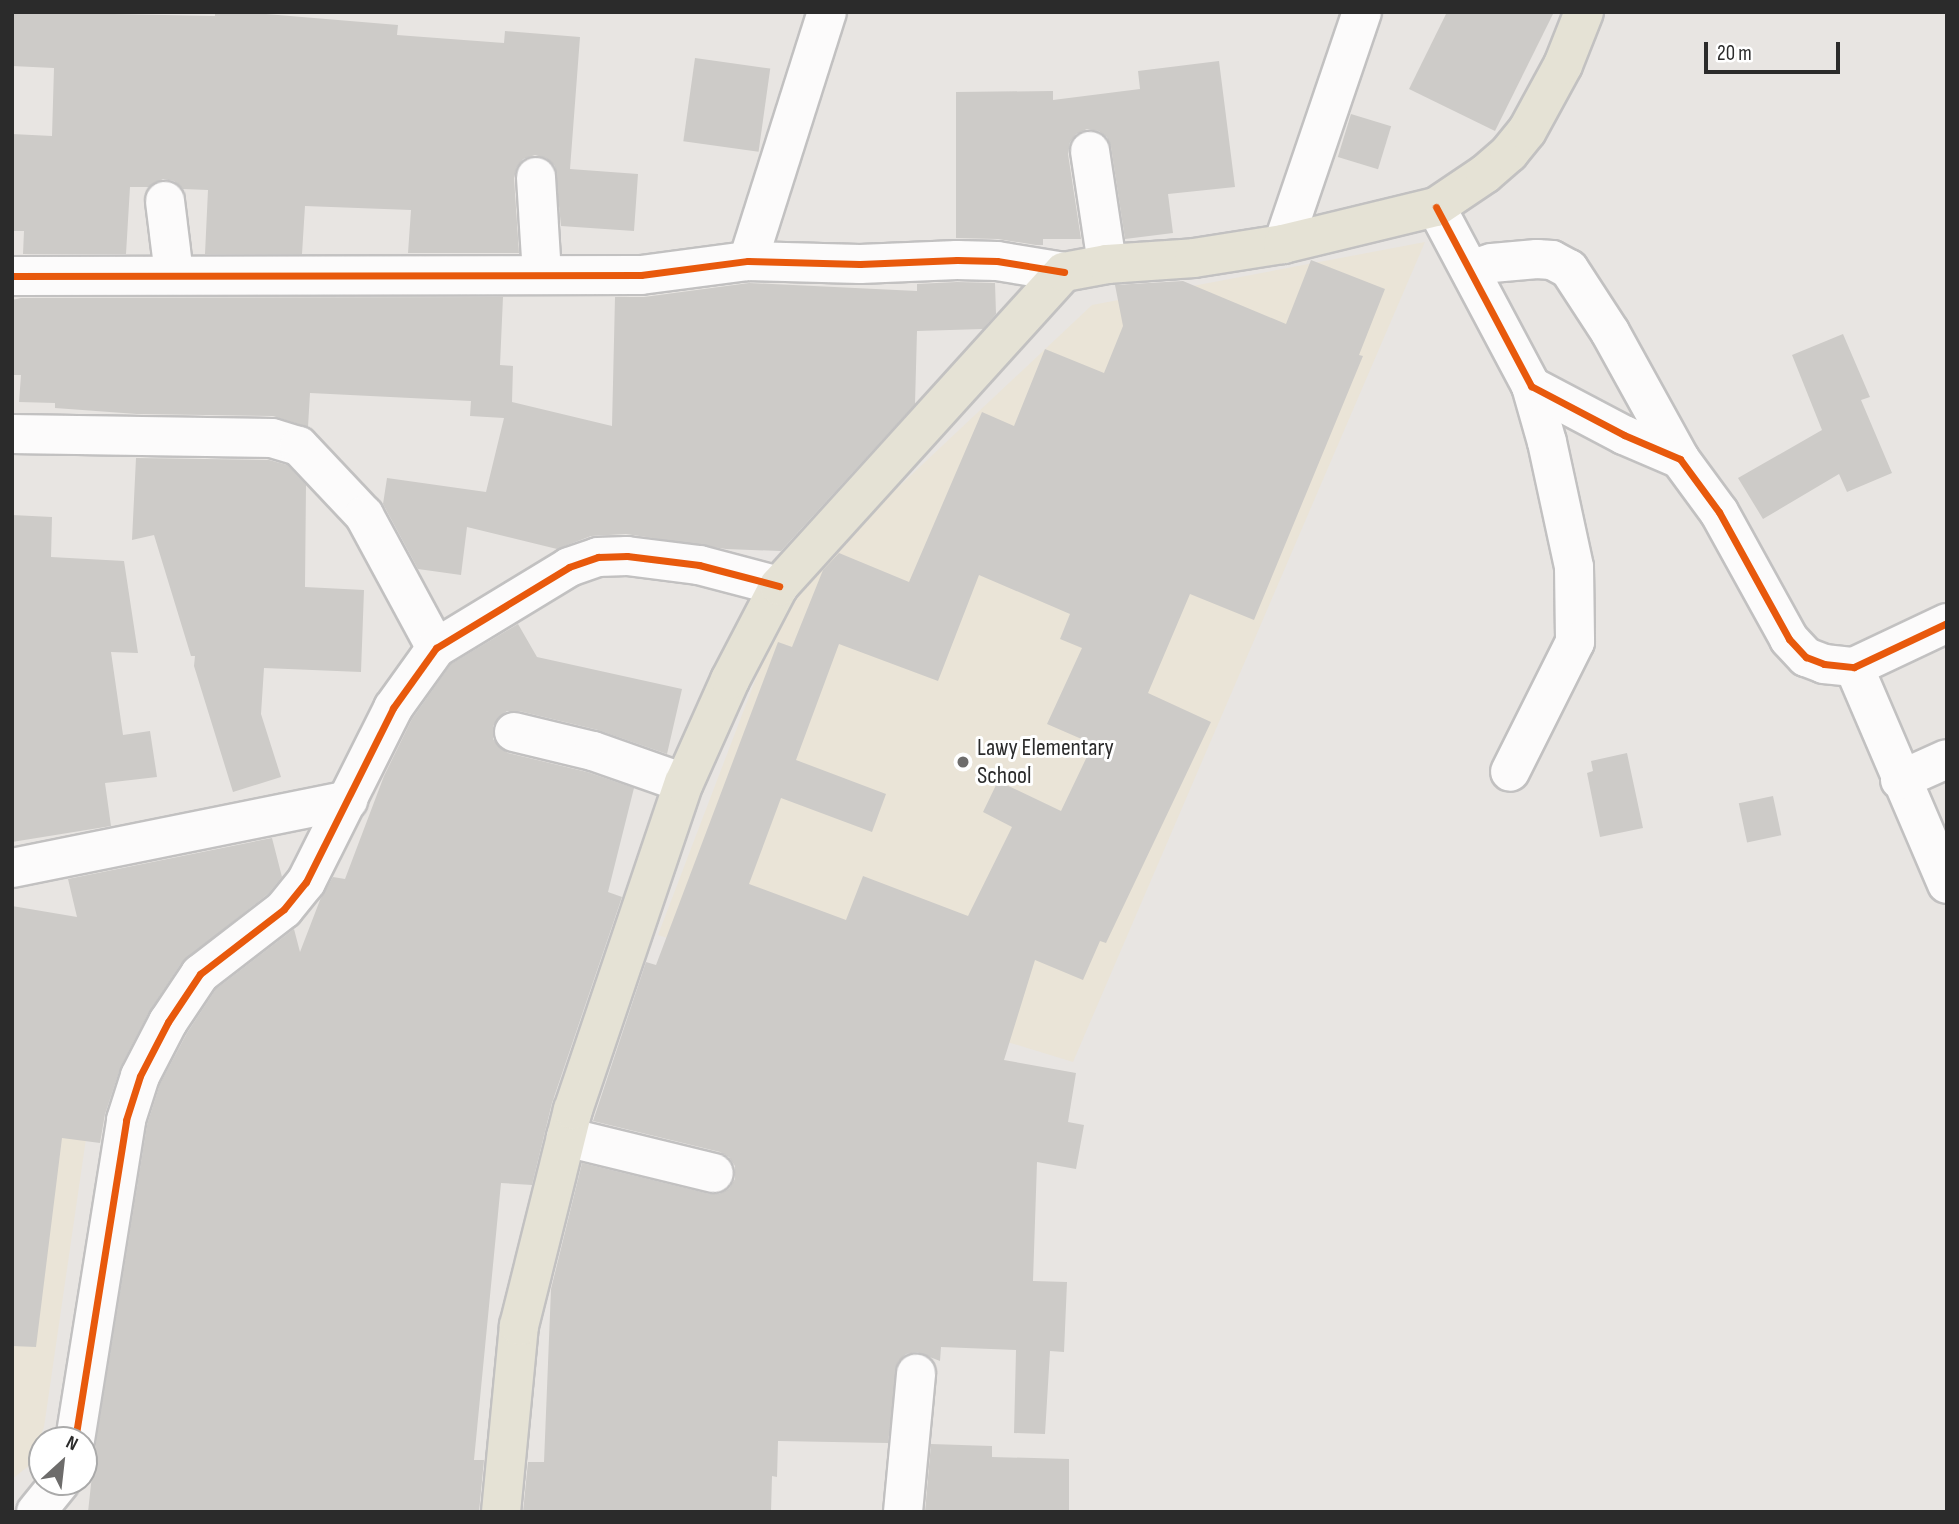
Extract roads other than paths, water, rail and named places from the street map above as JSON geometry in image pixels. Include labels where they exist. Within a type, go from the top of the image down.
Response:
[{"type":"main road","points":[[501,1512],[519,1326],[566,1137],[684,783],[730,680],[779,586],[1063,272],[1107,264],[1194,258],[1283,244],[1436,207],[1485,174],[1509,153],[1527,131],[1563,65],[1584,12]]},
{"type":"street","points":[[748,261],[827,12]]},
{"type":"street","points":[[1283,244],[1362,12]]},
{"type":"street","points":[[1090,151],[1107,264]]},
{"type":"street","points":[[536,177],[542,274]]},
{"type":"street","points":[[165,201],[174,274]]},
{"type":"street","points":[[1436,207],[1531,386],[1547,442],[1574,567],[1574,642],[1510,772]]},
{"type":"street","points":[[12,276],[641,275],[748,261],[860,264],[957,260],[997,261],[1063,272]]},
{"type":"street","points":[[1470,270],[1492,263],[1552,260],[1569,269],[1579,280],[1680,459],[1719,512],[1789,639],[1806,657],[1854,667],[1947,623]]},
{"type":"street","points":[[1531,386],[1624,435],[1680,459]]},
{"type":"street","points":[[12,434],[272,439],[299,446],[364,515],[436,648]]},
{"type":"street","points":[[77,1426],[126,1120],[140,1076],[168,1022],[200,974],[275,917],[306,882],[393,708],[436,648],[569,567],[598,557],[627,556],[699,565],[779,586]]},
{"type":"street","points":[[1854,667],[1900,780],[1947,884]]},
{"type":"street","points":[[514,732],[593,751],[684,783]]},
{"type":"street","points":[[1900,780],[1947,759]]},
{"type":"street","points":[[12,868],[348,800]]},
{"type":"street","points":[[566,1137],[714,1173]]},
{"type":"street","points":[[903,1512],[916,1374]]},
{"type":"street","points":[[36,1512],[49,1496]]},
{"type":"place","name":"Lawy Elementary School","points":[[963,762]]}]
